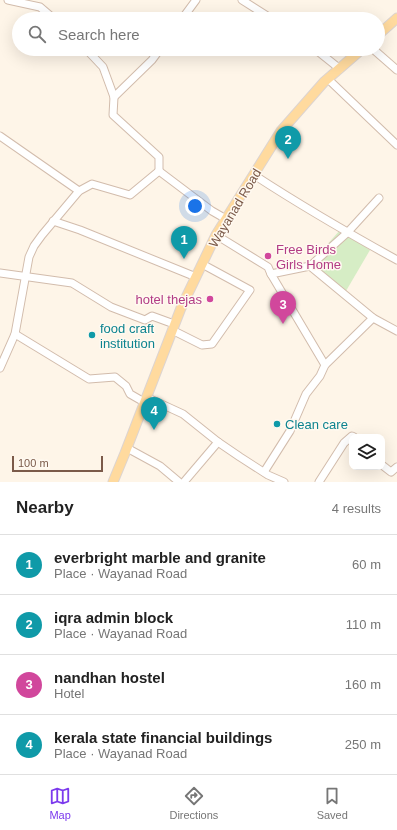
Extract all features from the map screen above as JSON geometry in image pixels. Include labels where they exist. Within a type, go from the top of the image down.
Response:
[{"type":"main road","points":[[385,29],[397,18]]},
{"type":"main road","name":"Wayanad Road","points":[[113,482],[173,327],[216,235],[282,131],[328,79],[354,56]]},
{"type":"street","points":[[8,0],[40,7],[46,12]]},
{"type":"street","points":[[242,0],[261,12]]},
{"type":"street","points":[[186,12],[192,2]]},
{"type":"street","points":[[93,56],[103,66],[114,97],[113,115],[159,157],[159,171]]},
{"type":"street","points":[[114,97],[155,56]]},
{"type":"street","points":[[324,56],[340,69]]},
{"type":"street","points":[[381,56],[397,70]]},
{"type":"street","points":[[328,79],[397,145]]},
{"type":"street","points":[[0,136],[79,191]]},
{"type":"street","points":[[0,368],[15,334],[29,257],[34,246],[53,221],[79,191],[92,184],[130,195],[159,171]]},
{"type":"street","points":[[159,171],[212,211],[226,219]]},
{"type":"street","points":[[254,175],[347,233],[397,260]]},
{"type":"street","points":[[271,274],[310,266],[347,233],[379,198]]},
{"type":"street","points":[[53,221],[80,230],[196,277]]},
{"type":"street","points":[[216,235],[268,267],[325,365]]},
{"type":"street","points":[[0,273],[72,283],[111,307],[145,320],[152,316],[202,345],[212,344],[250,290],[202,264]]},
{"type":"street","points":[[310,266],[373,318],[397,331]]},
{"type":"street","points":[[264,472],[290,431],[306,394],[320,376],[325,365],[373,318]]},
{"type":"street","points":[[15,334],[89,379],[115,377],[126,386],[130,394],[183,414],[195,422],[218,442],[281,482]]},
{"type":"street","points":[[319,482],[344,444],[349,439]]},
{"type":"street","points":[[184,482],[218,442]]},
{"type":"street","points":[[127,448],[160,466],[179,482]]},
{"type":"street","points":[[385,467],[390,472],[397,467]]},
{"type":"green space","points":[[340,230],[370,250],[346,291],[311,263]]},
{"type":"place","name":"iqra admin block","points":[[288,159]]},
{"type":"place","name":"Free Birds Girls Home","points":[[268,256]]},
{"type":"place","name":"everbright marble and granite","points":[[184,259]]},
{"type":"place","name":"hotel thejas","points":[[210,299]]},
{"type":"place","name":"nandhan hostel","points":[[283,324]]},
{"type":"place","name":"food craft institution","points":[[92,335]]},
{"type":"place","name":"Clean care","points":[[277,424]]},
{"type":"place","name":"kerala state financial buildings","points":[[154,430]]}]
